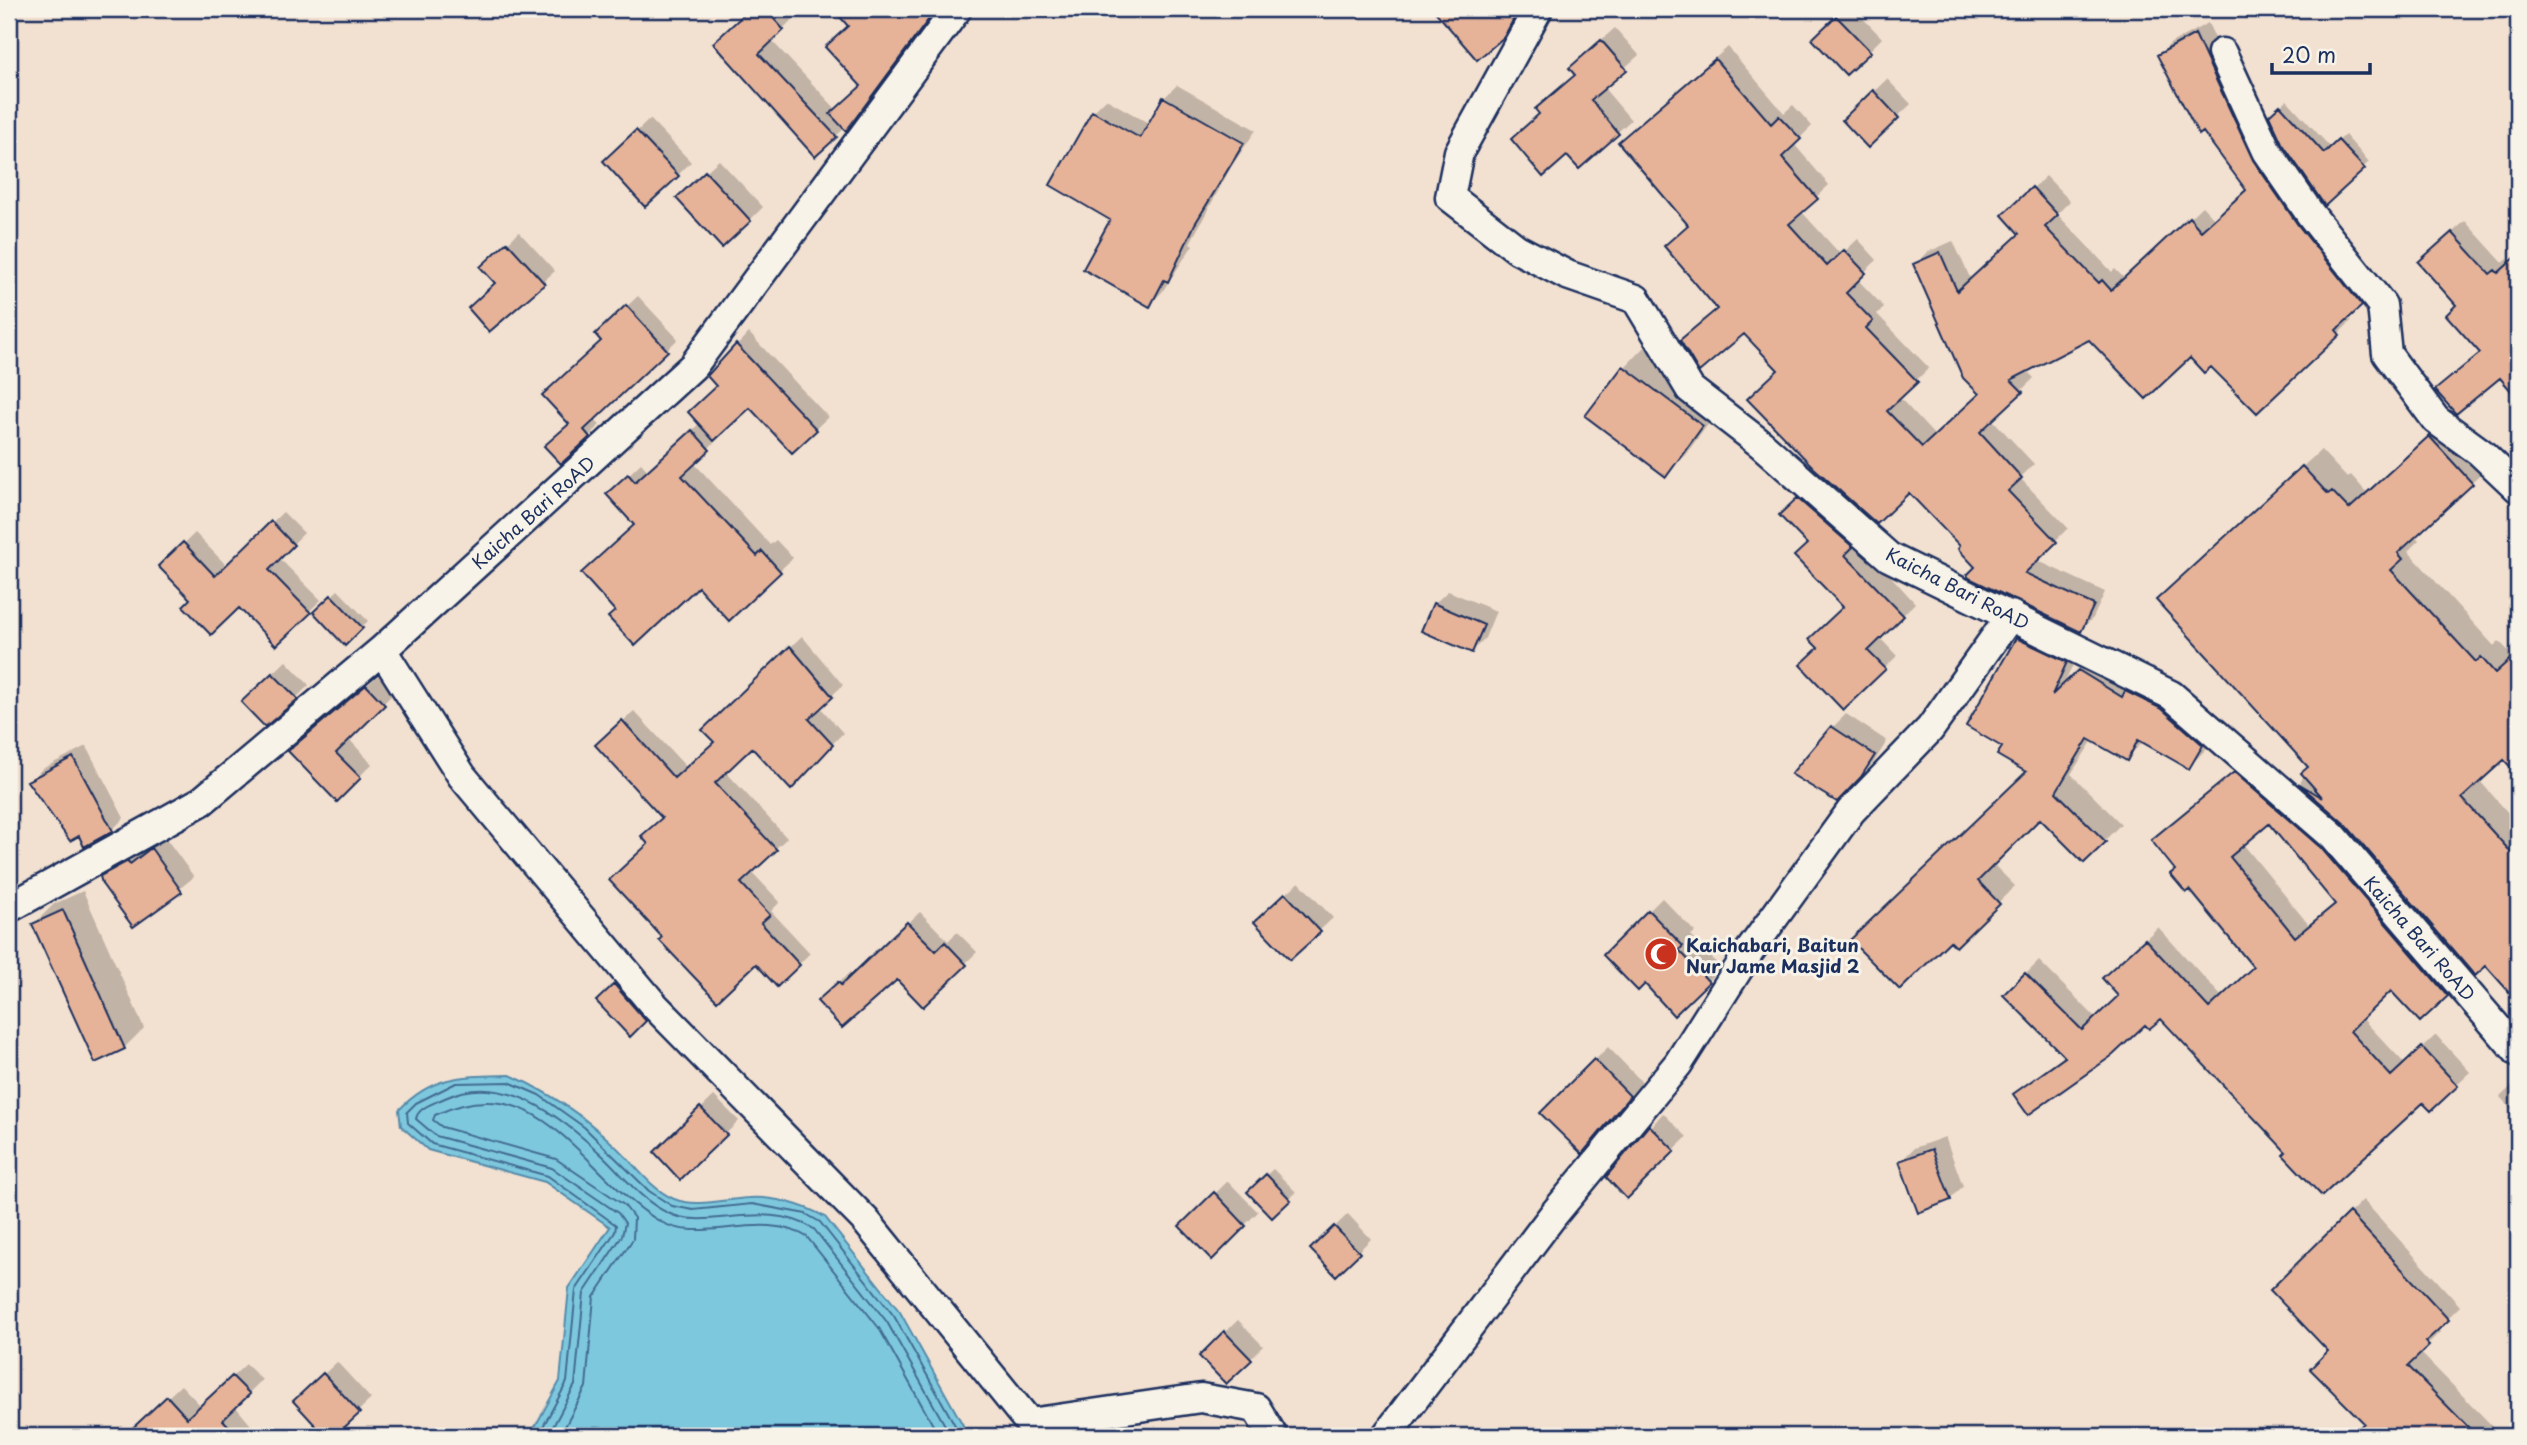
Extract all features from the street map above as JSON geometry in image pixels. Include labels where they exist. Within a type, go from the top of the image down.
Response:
[{"type":"street","name":"Kaicha Bari RoAD","points":[[9,908],[202,801],[382,650],[693,366],[957,9]]},
{"type":"street","name":"Kaicha Bari RoAD","points":[[1538,9],[1459,152],[1450,197],[1517,249],[1567,275],[1636,299],[1690,388],[1761,444],[1889,557],[2171,695],[2333,836],[2518,1052]]},
{"type":"street","points":[[2222,53],[2267,151],[2311,215],[2382,304],[2387,354],[2436,420],[2480,452],[2518,488]]},
{"type":"street","points":[[1386,1436],[1554,1214],[1678,1064],[1749,952],[1851,811],[1930,729],[2011,615]]},
{"type":"street","points":[[382,650],[462,776],[644,994],[865,1220],[1035,1429],[1201,1398],[1256,1408],[1273,1436]]},
{"type":"water","points":[[510,1075],[552,1097],[591,1125],[665,1195],[692,1203],[768,1198],[798,1205],[825,1217],[900,1312],[969,1436],[530,1436],[560,1381],[569,1288],[610,1227],[545,1182],[428,1150],[401,1126],[399,1110],[424,1089],[437,1083],[464,1077]]},
{"type":"building","points":[[750,9],[765,9],[784,30],[759,54],[837,137],[815,157],[713,43]]},
{"type":"building","points":[[833,9],[924,9],[931,16],[846,131],[830,114],[861,86],[825,47],[848,26]]},
{"type":"building","points":[[1433,9],[1519,9],[1504,37],[1477,60]]},
{"type":"building","points":[[1836,16],[1871,52],[1846,75],[1812,39]]},
{"type":"building","points":[[2195,34],[2253,160],[2298,225],[2362,306],[2336,330],[2340,335],[2257,413],[2211,367],[2204,373],[2190,358],[2146,399],[2089,340],[2011,380],[2023,392],[1980,432],[2022,478],[2008,491],[2057,542],[2025,573],[2094,605],[2081,632],[1969,578],[1967,575],[1975,567],[1958,549],[1960,546],[1909,493],[1877,524],[1814,468],[1747,399],[1778,370],[1744,334],[1699,372],[1680,340],[1717,309],[1664,246],[1688,225],[1618,142],[1715,59],[1771,124],[1779,116],[1801,139],[1782,157],[1818,199],[1789,224],[1827,266],[1844,250],[1866,273],[1846,293],[1873,321],[1866,328],[1918,382],[1887,411],[1922,447],[1979,394],[1963,378],[1913,264],[1940,252],[1957,291],[2019,234],[2002,215],[2032,187],[2058,215],[2045,227],[2099,283],[2102,280],[2111,290],[2189,217],[2201,231],[2246,190],[2203,132],[2199,135],[2157,55]]},
{"type":"building","points":[[1601,40],[1627,70],[1591,100],[1619,134],[1579,169],[1567,156],[1543,177],[1511,139],[1539,114],[1535,109],[1575,75],[1569,68]]},
{"type":"building","points":[[1873,90],[1899,118],[1868,148],[1842,120]]},
{"type":"building","points":[[1163,97],[1244,143],[1195,224],[1168,282],[1164,280],[1150,307],[1083,269],[1110,220],[1050,185],[1092,111],[1140,138]]},
{"type":"building","points":[[2280,105],[2324,153],[2338,140],[2365,169],[2325,206],[2282,143],[2269,115]]},
{"type":"building","points":[[636,130],[679,176],[645,207],[603,161]]},
{"type":"building","points":[[705,171],[751,221],[722,248],[676,198]]},
{"type":"building","points":[[2452,232],[2490,274],[2495,270],[2498,273],[2518,255],[2518,399],[2500,378],[2456,414],[2435,390],[2480,353],[2446,315],[2456,305],[2418,262]]},
{"type":"building","points":[[507,242],[545,284],[489,332],[468,308],[495,283],[480,267]]},
{"type":"building","points":[[626,305],[668,351],[584,430],[590,437],[561,464],[544,446],[569,424],[542,395],[601,341],[595,334]]},
{"type":"building","points":[[736,344],[817,430],[792,453],[750,408],[714,441],[688,412],[716,386],[707,376]]},
{"type":"building","points":[[1623,366],[1703,426],[1666,477],[1585,416]]},
{"type":"building","points":[[692,430],[710,450],[682,476],[757,556],[762,551],[781,572],[729,621],[698,587],[635,646],[608,617],[615,611],[581,573],[634,525],[606,494],[628,474],[635,482]]},
{"type":"building","points":[[2429,436],[2473,484],[2398,553],[2403,559],[2391,570],[2476,662],[2481,657],[2495,673],[2518,652],[2518,775],[2504,760],[2462,798],[2518,860],[2518,1002],[2486,966],[2475,976],[2346,825],[2298,783],[2323,798],[2301,773],[2308,767],[2156,600],[2302,466],[2328,494],[2332,491],[2349,509]]},
{"type":"building","points":[[1797,498],[1853,547],[1845,555],[1904,616],[1868,651],[1886,669],[1843,710],[1800,665],[1818,648],[1809,639],[1843,607],[1794,556],[1807,544],[1779,515]]},
{"type":"building","points":[[271,521],[294,545],[269,570],[311,613],[276,646],[239,608],[211,635],[183,606],[190,599],[158,566],[183,542],[215,576]]},
{"type":"building","points":[[331,595],[363,628],[345,646],[313,612]]},
{"type":"building","points":[[1433,603],[1484,625],[1472,653],[1421,631]]},
{"type":"building","points":[[2016,638],[2067,662],[2052,695],[2078,670],[2122,697],[2125,691],[2162,709],[2203,745],[2189,769],[2138,740],[2127,761],[2088,739],[2056,792],[2106,842],[2084,863],[2040,819],[1978,881],[2000,904],[1956,947],[1950,941],[1900,990],[1850,940],[2026,772],[1997,755],[2002,747],[1966,726]]},
{"type":"building","points":[[790,646],[833,697],[809,719],[833,745],[791,790],[752,748],[715,783],[777,850],[741,883],[770,915],[761,923],[800,965],[777,987],[756,964],[717,1001],[659,940],[662,937],[609,880],[648,844],[641,836],[662,818],[595,745],[622,720],[674,778],[714,742],[702,730]]},
{"type":"building","points":[[272,673],[298,699],[265,727],[241,702]]},
{"type":"building","points":[[366,685],[385,705],[336,753],[361,778],[337,802],[288,751]]},
{"type":"building","points":[[1831,726],[1875,755],[1861,777],[1837,802],[1791,774]]},
{"type":"building","points":[[73,757],[113,831],[84,847],[79,836],[70,841],[27,781]]},
{"type":"building","points":[[2234,772],[2321,848],[2448,996],[2420,1022],[2391,991],[2350,1031],[2391,1076],[2422,1047],[2458,1086],[2431,1111],[2423,1103],[2322,1196],[2283,1155],[2286,1152],[2161,1019],[2149,1029],[2145,1025],[2113,1055],[2028,1115],[2013,1094],[2065,1057],[2003,995],[2025,973],[2082,1030],[2118,996],[2102,978],[2145,939],[2209,1008],[2253,967],[2190,890],[2186,893],[2170,874],[2175,870],[2151,840]],"holes":[[[2269,824],[2335,904],[2295,937],[2230,857]]]},
{"type":"building","points":[[151,848],[182,892],[133,927],[102,884],[100,876],[128,861],[130,864]]},
{"type":"building","points":[[1285,893],[1321,932],[1290,960],[1254,922]]},
{"type":"building","points":[[63,910],[125,1049],[95,1063],[32,924]]},
{"type":"building","points":[[1648,910],[1683,946],[1679,950],[1709,982],[1674,1016],[1645,984],[1638,991],[1603,955]]},
{"type":"building","points":[[907,922],[936,951],[945,942],[967,965],[923,1007],[897,980],[842,1028],[817,1001],[838,982],[841,985]]},
{"type":"building","points":[[614,984],[646,1021],[630,1037],[596,1001]]},
{"type":"building","points":[[1594,1059],[1630,1096],[1582,1154],[1540,1113]]},
{"type":"building","points":[[700,1107],[727,1135],[680,1180],[654,1152]]},
{"type":"building","points":[[1649,1125],[1675,1151],[1627,1199],[1606,1177]]},
{"type":"building","points":[[1932,1149],[1951,1200],[1918,1213],[1899,1161]]},
{"type":"building","points":[[1266,1174],[1291,1200],[1272,1218],[1247,1192]]},
{"type":"building","points":[[1214,1192],[1246,1226],[1212,1260],[1179,1226]]},
{"type":"building","points":[[2349,1212],[2449,1320],[2425,1342],[2429,1346],[2408,1366],[2477,1436],[2351,1436],[2364,1423],[2310,1369],[2328,1351],[2270,1290]]},
{"type":"building","points":[[1334,1226],[1360,1253],[1336,1276],[1310,1249]]},
{"type":"building","points":[[1224,1331],[1252,1360],[1226,1384],[1199,1356]]},
{"type":"building","points":[[323,1373],[360,1413],[335,1436],[325,1436],[293,1401]]},
{"type":"building","points":[[232,1376],[250,1394],[223,1420],[238,1436],[124,1436],[167,1396],[187,1418]]},
{"type":"place","name":"Kaichabari, Baitun Nur Jame Masjid 2","points":[[1661,954]]}]
